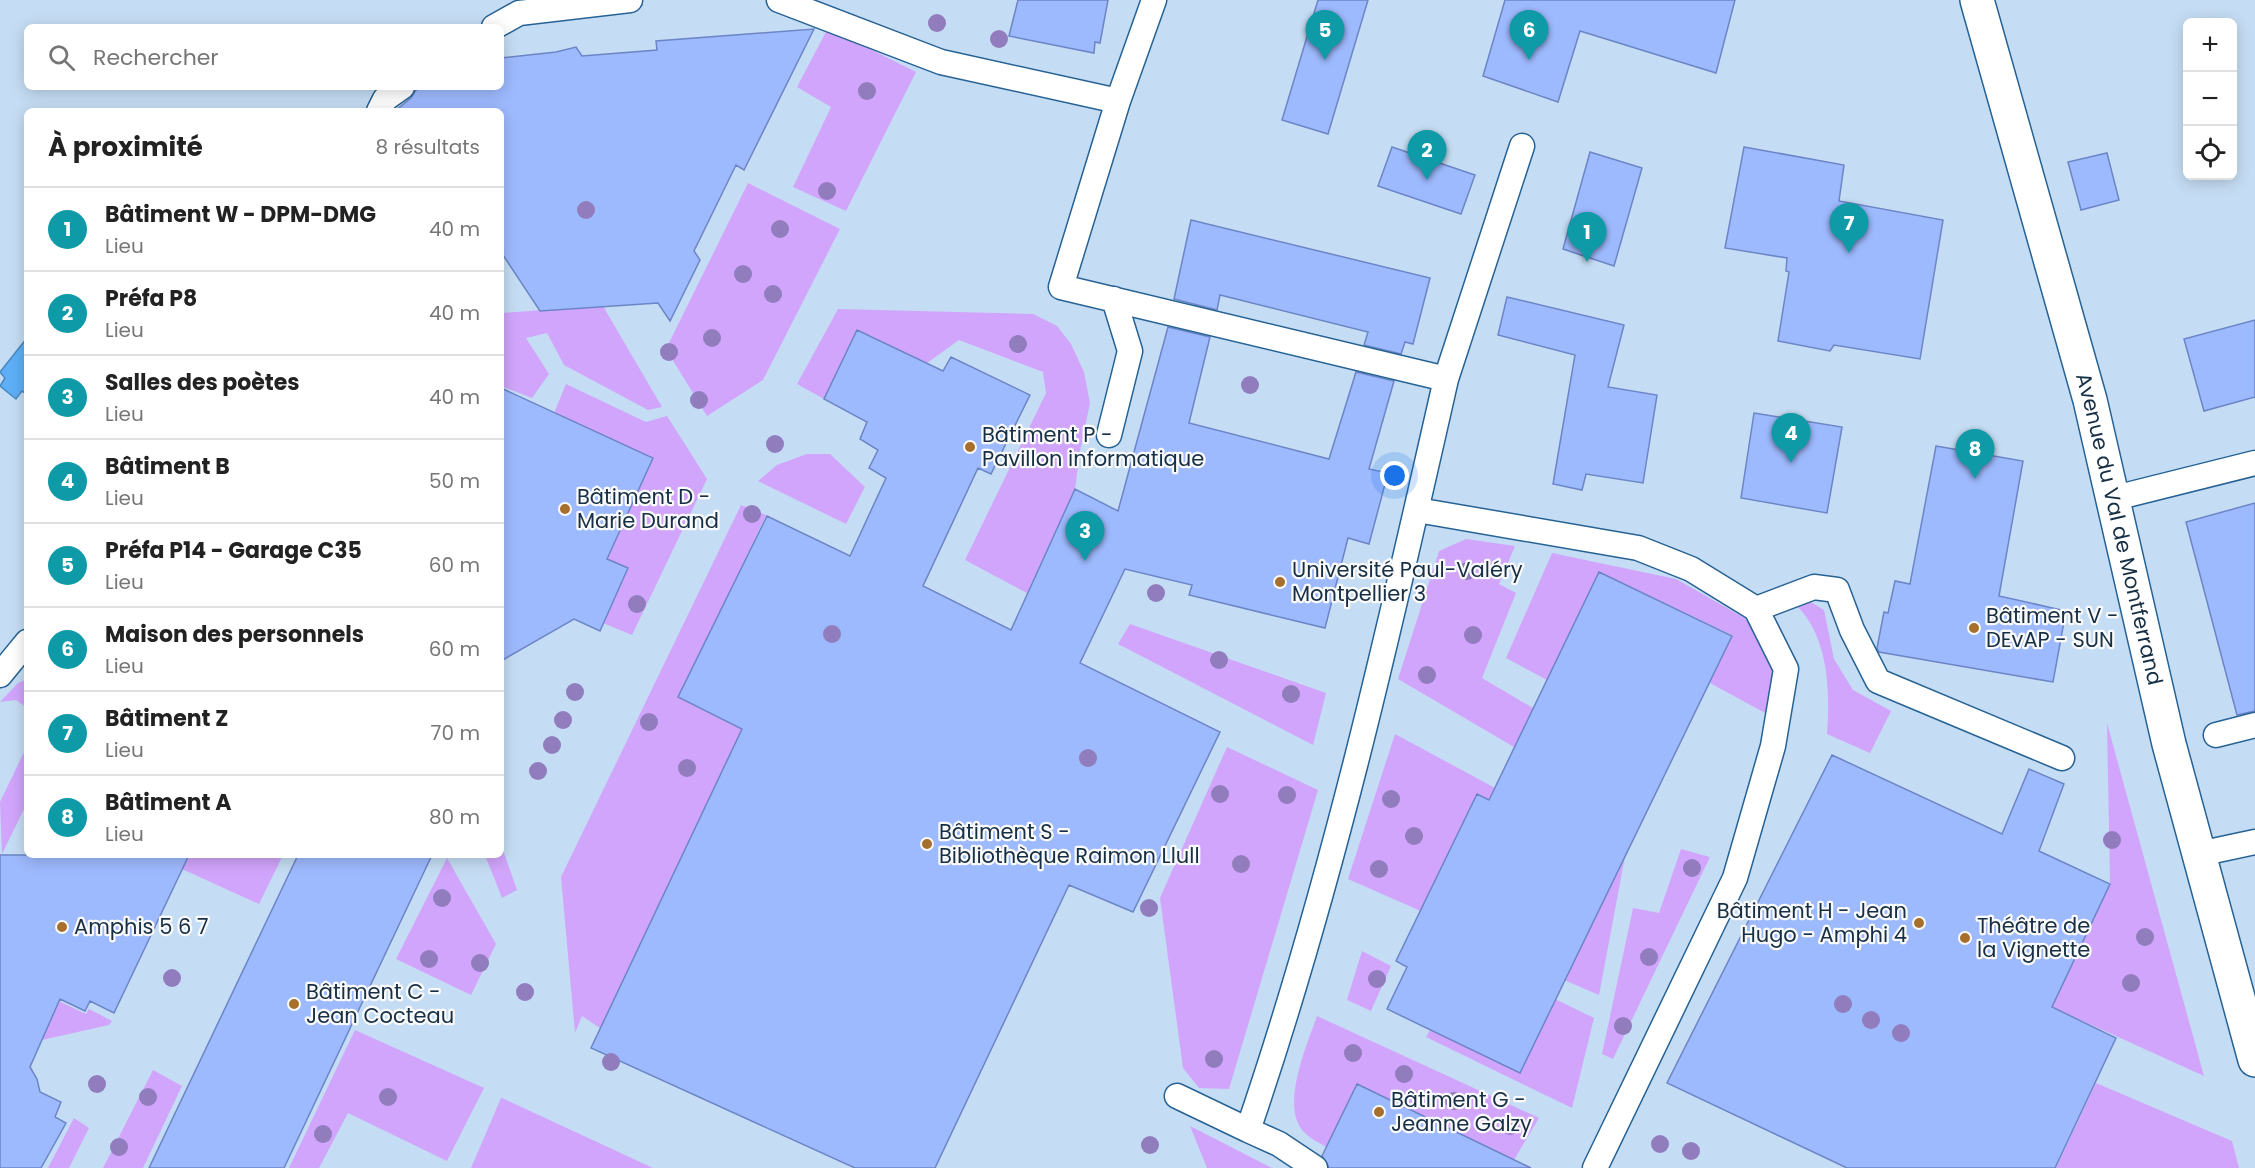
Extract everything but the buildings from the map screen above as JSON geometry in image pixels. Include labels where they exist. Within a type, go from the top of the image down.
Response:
[{"type":"street","name":"Avenue du Val de Montferrand","points":[[1977,0],[2090,400],[2111,500],[2169,744],[2255,1060]]},
{"type":"lane","points":[[499,24],[519,13],[630,0]]},
{"type":"lane","points":[[779,0],[941,63],[1118,101]]},
{"type":"lane","points":[[1155,0],[1118,101],[1061,287],[1446,379]]},
{"type":"lane","points":[[380,108],[385,99],[398,90]]},
{"type":"lane","points":[[1248,1130],[1293,992],[1347,793],[1417,510],[1446,379],[1522,146]]},
{"type":"lane","points":[[1109,435],[1130,351],[1114,299]]},
{"type":"lane","points":[[2111,500],[2255,464]]},
{"type":"lane","points":[[1417,510],[1638,548],[1691,569],[1756,609],[1786,669],[1773,746],[1735,878],[1595,1168]]},
{"type":"lane","points":[[1756,609],[1814,587],[1837,590],[1852,630],[1878,681],[2062,758]]},
{"type":"lane","points":[[0,675],[24,646]]},
{"type":"lane","points":[[2216,735],[2255,725]]},
{"type":"lane","points":[[2199,854],[2255,842]]},
{"type":"lane","points":[[1177,1096],[1279,1144],[1315,1168]]},
{"type":"shaded area","points":[[828,28],[916,72],[846,211],[793,187],[831,107],[797,87]]},
{"type":"shaded area","points":[[748,183],[840,229],[763,380],[707,416],[666,349]]},
{"type":"shaded area","points":[[603,306],[662,407],[648,410],[564,365],[547,333],[526,338],[549,374],[532,398],[504,387],[504,313]]},
{"type":"shaded area","points":[[838,309],[1033,314],[1057,326],[1071,344],[1084,372],[1090,403],[1075,489],[1027,593],[965,560],[1046,393],[1043,372],[959,340],[927,363],[857,330],[824,399],[797,384]]},
{"type":"shaded area","points":[[566,384],[646,422],[667,416],[707,479],[632,635],[603,623],[628,569],[607,559],[653,459],[554,413]]},
{"type":"shaded area","points":[[807,454],[830,454],[865,487],[846,524],[758,481],[777,465]]},
{"type":"shaded area","points":[[741,505],[766,515],[680,698],[742,729],[600,1028],[582,1016],[575,1033],[561,877]]},
{"type":"shaded area","points":[[1466,539],[1515,546],[1499,584],[1516,593],[1482,678],[1533,708],[1514,747],[1398,679],[1439,551]]},
{"type":"shaded area","points":[[1552,553],[1676,579],[1748,620],[1779,669],[1765,713],[1710,683],[1732,635],[1599,572],[1547,680],[1506,658]]},
{"type":"shaded area","points":[[1809,601],[1824,610],[1834,659],[1853,690],[1891,711],[1870,753],[1827,734],[1827,684],[1822,650],[1816,634],[1798,607]]},
{"type":"shaded area","points":[[1130,624],[1326,693],[1313,745],[1118,644]]},
{"type":"shaded area","points":[[24,680],[24,706],[16,700],[0,702],[18,683]]},
{"type":"shaded area","points":[[2107,723],[2204,1076],[2052,1007],[2110,884]]},
{"type":"shaded area","points":[[1395,734],[1495,788],[1489,800],[1477,794],[1432,916],[1348,879]]},
{"type":"shaded area","points":[[1227,747],[1318,790],[1229,1089],[1199,1088],[1183,1068],[1160,898]]},
{"type":"shaded area","points":[[24,752],[24,809],[2,854],[0,802]]},
{"type":"shaded area","points":[[1681,849],[1710,857],[1613,1059],[1602,1054],[1633,908],[1659,913]]},
{"type":"shaded area","points":[[1626,851],[1599,995],[1564,980]]},
{"type":"shaded area","points":[[504,853],[517,890],[502,898],[486,858],[504,858]]},
{"type":"shaded area","points":[[188,858],[282,858],[259,904],[182,869]]},
{"type":"shaded area","points":[[447,858],[496,944],[471,995],[396,959]]},
{"type":"shaded area","points":[[1362,951],[1391,966],[1371,1011],[1347,1000]]},
{"type":"shaded area","points":[[0,973],[86,1014],[89,1009],[112,1021],[109,1025],[42,1040]]},
{"type":"shaded area","points":[[1555,999],[1594,1018],[1572,1108],[1426,1037],[1430,1030],[1520,1073]]},
{"type":"shaded area","points":[[1317,1016],[1539,1118],[1509,1168],[1357,1085],[1326,1147],[1308,1136],[1298,1123],[1294,1110],[1295,1094],[1297,1077]]},
{"type":"shaded area","points":[[355,1030],[484,1088],[447,1161],[348,1113],[319,1168],[289,1168]]},
{"type":"shaded area","points":[[153,1070],[182,1086],[143,1168],[103,1168]]},
{"type":"shaded area","points":[[2096,1083],[2232,1141],[2239,1168],[2056,1168]]},
{"type":"shaded area","points":[[502,1098],[653,1168],[471,1168]]},
{"type":"shaded area","points":[[74,1118],[89,1128],[69,1168],[48,1168]]},
{"type":"shaded area","points":[[1190,1126],[1272,1168],[1207,1168]]},
{"type":"water","points":[[24,342],[24,393],[22,391],[16,399],[0,386],[5,378],[0,372]]},
{"type":"place","name":"Préfa P14 - Garage C35","points":[[1325,60]]},
{"type":"place","name":"Maison des personnels","points":[[1529,60]]},
{"type":"place","name":"Préfa P8","points":[[1427,180]]},
{"type":"place","name":"Bâtiment Z","points":[[1849,253]]},
{"type":"place","name":"Bâtiment W - DPM-DMG","points":[[1587,262]]},
{"type":"place","name":"Bâtiment P - Pavillon informatique","points":[[970,447]]},
{"type":"place","name":"Bâtiment B","points":[[1791,463]]},
{"type":"place","name":"Bâtiment A","points":[[1975,479]]},
{"type":"place","name":"Bâtiment D - Marie Durand","points":[[565,509]]},
{"type":"place","name":"Salles des poètes","points":[[1085,561]]},
{"type":"place","name":"Université Paul-Valéry Montpellier 3","points":[[1280,582]]},
{"type":"place","name":"Bâtiment V - DEvAP - SUN","points":[[1974,628]]},
{"type":"place","name":"Bâtiment S - Bibliothèque Raimon Llull","points":[[927,844]]},
{"type":"place","name":"Bâtiment H - Jean Hugo - Amphi 4","points":[[1919,923]]},
{"type":"place","name":"Amphis 5 6 7","points":[[62,927]]},
{"type":"place","name":"Théâtre de la Vignette","points":[[1965,938]]},
{"type":"place","name":"Bâtiment C - Jean Cocteau","points":[[294,1004]]},
{"type":"place","name":"Bâtiment G - Jeanne Galzy","points":[[1379,1112]]}]
